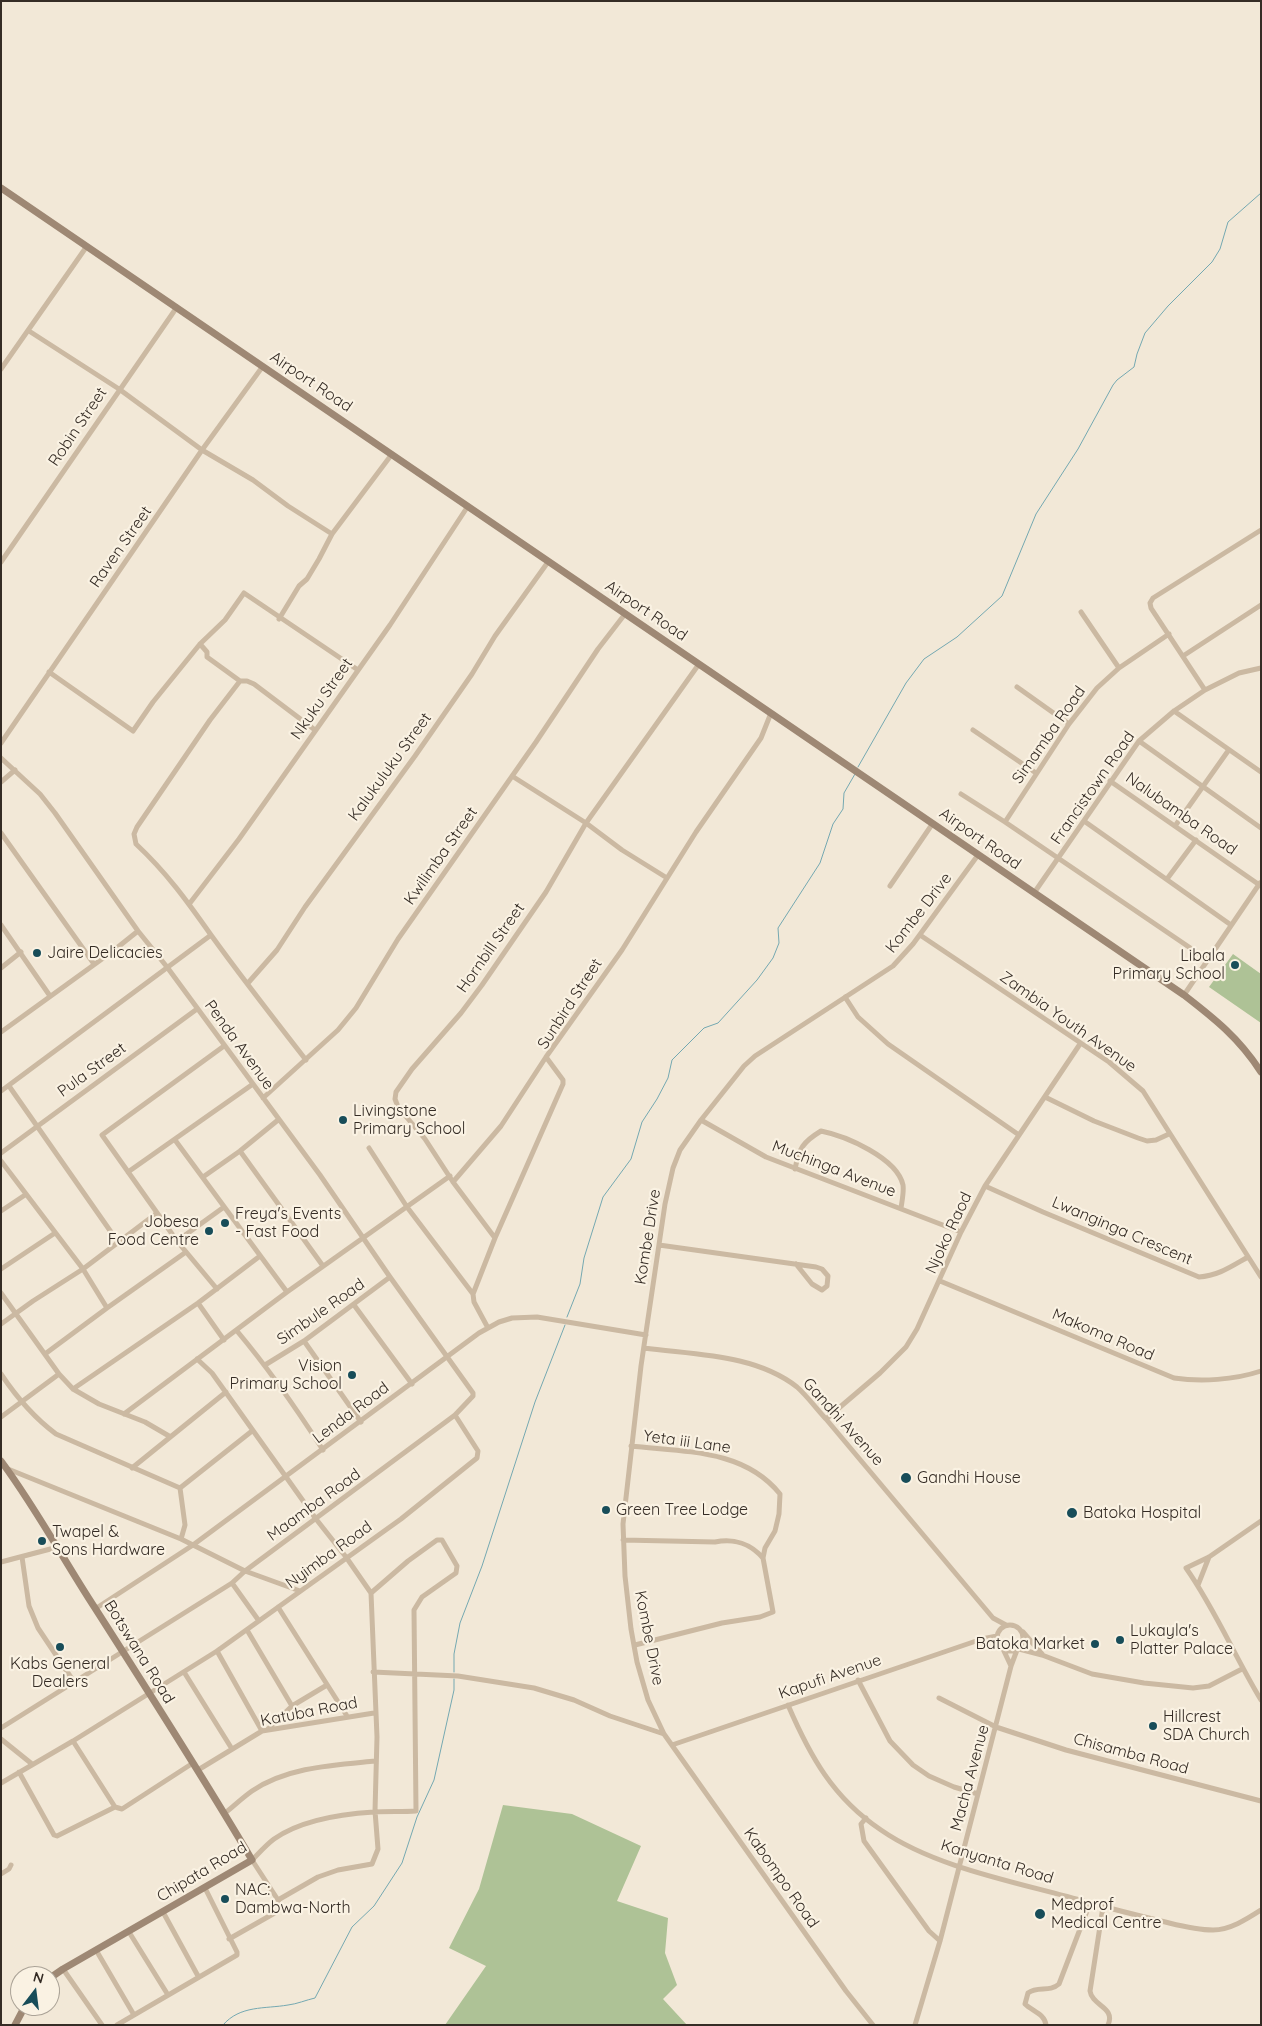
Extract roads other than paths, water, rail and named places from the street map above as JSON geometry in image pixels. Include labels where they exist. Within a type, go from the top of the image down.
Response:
[{"type":"street","name":"Airport Road","points":[[2,190],[177,307],[1184,995],[1220,1022],[1260,1069]]},
{"type":"street","points":[[1,369],[87,246]]},
{"type":"street","name":"Robin Street","points":[[1,562],[177,307]]},
{"type":"street","points":[[29,331],[119,389],[202,450],[253,480],[288,506],[332,534]]},
{"type":"street","name":"Raven Street","points":[[1,743],[202,450],[263,366]]},
{"type":"street","points":[[279,619],[299,586],[315,566],[332,534],[392,454]]},
{"type":"street","name":"Nkuku Street","points":[[190,903],[239,839],[390,625],[468,506]]},
{"type":"street","points":[[1205,690],[1151,608],[1150,603],[1153,598],[1261,530]]},
{"type":"street","name":"Kalukuluku Street","points":[[248,983],[277,950],[305,907],[415,756],[472,674],[495,636],[548,562]]},
{"type":"street","points":[[49,672],[133,731],[153,702],[200,644],[225,620],[244,593],[279,619],[358,670]]},
{"type":"street","points":[[1183,656],[1261,605]]},
{"type":"street","points":[[1081,612],[1120,668]]},
{"type":"street","name":"Kwilimba Street","points":[[262,1098],[338,1030],[356,1008],[398,939],[598,649],[625,614]]},
{"type":"street","name":"Simamba Road","points":[[1005,822],[1069,724],[1097,688],[1120,668],[1169,634]]},
{"type":"street","points":[[200,644],[207,652],[207,657],[240,681],[254,684],[315,730]]},
{"type":"street","name":"Hornbill Street","points":[[495,1238],[425,1139],[398,1107],[395,1099],[396,1092],[412,1070],[462,1013],[482,985],[546,892],[586,823],[699,664]]},
{"type":"street","points":[[1258,668],[1261,664]]},
{"type":"street","name":"Francistown Road","points":[[1034,893],[1139,741],[1174,711],[1205,690],[1229,677],[1258,668]]},
{"type":"street","points":[[240,681],[210,720],[134,834],[136,844],[171,880],[190,903],[211,935],[306,1060]]},
{"type":"street","points":[[1017,687],[1069,724]]},
{"type":"street","points":[[1174,711],[1261,772]]},
{"type":"street","name":"Sunbird Street","points":[[473,1294],[495,1238],[564,1084],[546,1057],[622,950],[667,878],[761,738],[771,713]]},
{"type":"street","points":[[974,730],[1036,773]]},
{"type":"street","points":[[1139,741],[1261,828]]},
{"type":"street","points":[[1175,826],[1228,750]]},
{"type":"street","name":"Penda Avenue","points":[[1,758],[40,794],[50,806],[138,931],[167,967],[320,1175],[447,1357]]},
{"type":"street","points":[[1,782],[15,770]]},
{"type":"street","points":[[512,776],[667,878]]},
{"type":"street","name":"Nalubamba Road","points":[[1110,781],[1260,885]]},
{"type":"street","points":[[961,794],[1208,960]]},
{"type":"street","points":[[1084,821],[1231,925]]},
{"type":"street","points":[[890,886],[933,823]]},
{"type":"street","points":[[1,833],[94,964]]},
{"type":"street","points":[[1167,879],[1196,840]]},
{"type":"street","name":"Kombe Drive","points":[[672,1745],[664,1734],[648,1700],[634,1645],[629,1611],[623,1524],[644,1348],[669,1182],[673,1168],[680,1150],[744,1066],[755,1056],[893,966],[920,935],[978,855]]},
{"type":"street","points":[[1184,995],[1260,885]]},
{"type":"street","points":[[1,925],[50,996]]},
{"type":"street","points":[[1,1032],[138,931]]},
{"type":"street","points":[[1,1092],[211,935]]},
{"type":"street","name":"Zambia Youth Avenue","points":[[920,935],[1109,1062],[1143,1091],[1261,1277]]},
{"type":"street","points":[[1,968],[21,952]]},
{"type":"street","points":[[845,997],[858,1017],[881,1038],[1019,1135]]},
{"type":"street","name":"Pula Street","points":[[1,1153],[197,1009]]},
{"type":"street","name":"Njoko Raod","points":[[826,1418],[880,1373],[906,1347],[917,1330],[961,1232],[985,1186],[1080,1044]]},
{"type":"street","points":[[217,1289],[177,1241],[102,1135],[224,1046]]},
{"type":"street","points":[[454,1182],[501,1126],[546,1057]]},
{"type":"street","points":[[128,1172],[253,1084]]},
{"type":"street","points":[[9,1086],[118,1242]]},
{"type":"street","points":[[1045,1098],[1094,1121],[1147,1141],[1156,1140],[1169,1134]]},
{"type":"street","points":[[203,1177],[240,1151],[278,1120]]},
{"type":"street","name":"Muchinga Avenue","points":[[701,1120],[766,1157],[961,1232]]},
{"type":"street","points":[[794,1169],[798,1156],[807,1140],[821,1131],[839,1134],[866,1148],[888,1163],[899,1175],[903,1186],[901,1208]]},
{"type":"street","points":[[175,1140],[287,1292]]},
{"type":"street","points":[[369,1148],[407,1207],[473,1294],[474,1302],[488,1328]]},
{"type":"street","points":[[240,1151],[323,1266]]},
{"type":"street","points":[[1,1161],[83,1269],[107,1308]]},
{"type":"street","points":[[124,1414],[287,1292],[450,1176]]},
{"type":"street","name":"Lwanginga Crescent","points":[[985,1186],[1198,1277],[1220,1273],[1248,1257]]},
{"type":"street","points":[[1,1211],[25,1194]]},
{"type":"street","points":[[177,1241],[224,1207]]},
{"type":"street","points":[[1,1324],[83,1269],[157,1213]]},
{"type":"street","points":[[1,1269],[55,1233]]},
{"type":"street","points":[[659,1246],[796,1264],[822,1269],[828,1276],[828,1286],[822,1290],[812,1284],[796,1264]]},
{"type":"street","points":[[45,1354],[186,1252]]},
{"type":"street","points":[[73,1388],[198,1303],[260,1256]]},
{"type":"street","name":"Simbule Road","points":[[265,1365],[304,1341],[390,1277]]},
{"type":"street","name":"Makoma Road","points":[[940,1281],[1174,1378],[1191,1381],[1207,1380],[1236,1377],[1261,1371]]},
{"type":"street","points":[[1,1293],[59,1374],[73,1388],[93,1401],[145,1422],[170,1436]]},
{"type":"street","points":[[198,1303],[224,1340]]},
{"type":"street","points":[[354,1305],[412,1384]]},
{"type":"street","name":"Lenda Road","points":[[95,1608],[194,1545],[447,1357],[499,1322],[512,1318],[537,1317],[646,1336]]},
{"type":"street","points":[[237,1331],[265,1365],[323,1450]]},
{"type":"street","points":[[304,1341],[361,1422]]},
{"type":"street","name":"Gandhi Avenue","points":[[644,1348],[738,1361],[774,1372],[798,1388],[826,1418],[993,1618],[1006,1625]]},
{"type":"street","name":"Maamba Road","points":[[1,1728],[232,1583],[245,1570],[316,1520],[455,1415],[471,1398],[473,1393],[447,1357]]},
{"type":"street","points":[[197,1359],[212,1373],[316,1520],[346,1557],[371,1593],[374,1713],[377,1736],[375,1811],[378,1849],[372,1864],[338,1870],[318,1876],[278,1900]]},
{"type":"street","points":[[1,1374],[20,1402],[39,1422],[56,1434],[180,1488]]},
{"type":"street","points":[[1,1418],[59,1374]]},
{"type":"street","points":[[132,1468],[226,1392]]},
{"type":"street","name":"Nyimba Road","points":[[1,1783],[73,1741],[217,1651],[401,1518],[477,1458],[478,1451],[455,1415]]},
{"type":"street","points":[[180,1488],[252,1431]]},
{"type":"street","name":"Yeta iii Lane","points":[[631,1446],[724,1458],[746,1466],[771,1484],[780,1494],[779,1514],[774,1531],[765,1548],[763,1558]]},
{"type":"street","name":"Botswana Road","points":[[1,1460],[4,1468],[58,1547],[124,1652],[225,1813],[252,1860]]},
{"type":"street","points":[[4,1468],[181,1539],[245,1570],[300,1591]]},
{"type":"street","points":[[180,1488],[185,1525],[181,1539]]},
{"type":"street","points":[[1261,1521],[1209,1557],[1186,1568],[1198,1584],[1242,1669],[1261,1700]]},
{"type":"street","points":[[371,1593],[408,1561],[437,1540],[442,1540],[448,1548],[457,1566],[456,1573],[422,1597],[414,1610],[414,1674]]},
{"type":"street","points":[[623,1540],[715,1542],[727,1540],[749,1546],[763,1558],[774,1611],[772,1613],[722,1622],[634,1645]]},
{"type":"street","points":[[1,1562],[58,1547]]},
{"type":"street","points":[[22,1557],[28,1606],[38,1628],[74,1682]]},
{"type":"street","points":[[1198,1584],[1209,1557]]},
{"type":"street","points":[[232,1583],[259,1621]]},
{"type":"street","points":[[278,1607],[347,1716]]},
{"type":"street","name":"Gandhi Avenue","points":[[993,1618],[997,1635]]},
{"type":"street","points":[[1011,1666],[997,1641],[997,1635],[1006,1625],[1014,1625],[1021,1630],[1042,1655]]},
{"type":"street","points":[[247,1630],[292,1706]]},
{"type":"street","points":[[1018,1649],[1024,1638],[1021,1630]]},
{"type":"street","name":"Kapufi Avenue","points":[[672,1745],[858,1680],[997,1635]]},
{"type":"street","points":[[1003,1649],[1008,1651],[1018,1649],[1042,1655],[1092,1674],[1193,1688],[1209,1686],[1242,1669]]},
{"type":"street","name":"Macha Avenue","points":[[915,2025],[960,1867],[1011,1666],[1018,1649]]},
{"type":"street","points":[[217,1651],[262,1731]]},
{"type":"street","points":[[184,1672],[232,1749]]},
{"type":"street","points":[[373,1672],[458,1676],[534,1688],[574,1700],[610,1716],[664,1734]]},
{"type":"street","name":"Chipata Road","points":[[60,1971],[252,1860],[274,1839],[291,1830],[326,1819],[375,1811],[416,1811],[414,1674]]},
{"type":"street","points":[[858,1680],[890,1741],[913,1764],[929,1776],[954,1787],[978,1794]]},
{"type":"street","points":[[268,1729],[292,1706],[327,1685]]},
{"type":"street","name":"Chisamba Road","points":[[939,1698],[996,1727],[1066,1750],[1261,1801]]},
{"type":"street","name":"Kanyanta Road","points":[[788,1705],[816,1765],[838,1793],[880,1830],[911,1848],[960,1867],[1103,1907],[1192,1928],[1214,1930],[1228,1928],[1261,1910]]},
{"type":"street","name":"Katuba Road","points":[[198,1770],[268,1729],[374,1713]]},
{"type":"street","points":[[1,1739],[32,1764]]},
{"type":"street","points":[[73,1741],[115,1807],[122,1809],[193,1763]]},
{"type":"street","name":"Kabompo Road","points":[[672,1745],[846,1992],[873,2025]]},
{"type":"street","points":[[225,1813],[252,1791],[279,1777],[298,1771],[375,1761]]},
{"type":"street","points":[[19,1772],[56,1836],[115,1807]]},
{"type":"street","points":[[866,1818],[861,1824],[864,1841],[929,1932],[940,1941]]},
{"type":"street","points":[[229,1939],[280,1910],[278,1900],[252,1860]]},
{"type":"street","points":[[1,1874],[9,1869],[11,1865]]},
{"type":"street","points":[[117,2025],[198,1976],[235,1957],[237,1952],[205,1888]]},
{"type":"street","points":[[1046,2025],[1046,2021],[1042,2016],[1028,2007],[1025,2000],[1031,1990],[1050,1989],[1059,1984],[1090,1903]]},
{"type":"street","points":[[1103,1907],[1090,1991],[1094,2001],[1109,2012],[1111,2018],[1108,2025]]},
{"type":"street","points":[[163,1912],[198,1976]]},
{"type":"street","points":[[129,1932],[168,1995]]},
{"type":"street","points":[[96,1950],[134,2015]]},
{"type":"street","points":[[63,1969],[102,2025]]},
{"type":"street","name":"Macha Avenue","points":[[920,2011],[920,2025]]},
{"type":"waterway","points":[[858,767],[906,683],[924,659],[957,637],[1002,596],[1036,514],[1078,449],[1113,385],[1134,367],[1145,333],[1168,306],[1212,262],[1220,249],[1228,222],[1261,193]]},
{"type":"waterway","points":[[567,1317],[580,1284],[584,1258],[603,1197],[631,1159],[642,1122],[668,1078],[672,1060],[704,1028],[718,1023],[757,980],[773,958],[779,943],[778,928],[820,863],[833,824],[843,809],[844,793],[855,774]]},
{"type":"waterway","points":[[454,1672],[454,1654],[460,1623],[482,1566],[535,1402],[565,1325]]},
{"type":"waterway","points":[[223,2025],[237,2014],[245,2011],[291,2004],[315,1998],[352,1927],[374,1906],[402,1863],[417,1817],[434,1780],[454,1690],[454,1679]]},
{"type":"place","name":"Jaire Delicacies","points":[[37,953]]},
{"type":"place","name":"Libala Primary School","points":[[1235,965]]},
{"type":"place","name":"Livingstone Primary School","points":[[343,1120]]},
{"type":"place","name":"Freya's Events - Fast Food","points":[[225,1223]]},
{"type":"place","name":"Jobesa Food Centre","points":[[209,1231]]},
{"type":"place","name":"Vision Primary School","points":[[352,1375]]},
{"type":"place","name":"Gandhi House","points":[[906,1478]]},
{"type":"place","name":"Green Tree Lodge","points":[[606,1510]]},
{"type":"place","name":"Batoka Hospital","points":[[1072,1513]]},
{"type":"place","name":"Twapel & Sons Hardware","points":[[42,1541]]},
{"type":"place","name":"Lukayla's Platter Palace","points":[[1120,1640]]},
{"type":"place","name":"Batoka Market","points":[[1095,1644]]},
{"type":"place","name":"Kabs General Dealers","points":[[60,1647]]},
{"type":"place","name":"Hillcrest SDA Church","points":[[1153,1726]]},
{"type":"place","name":"NAC: Dambwa-North","points":[[225,1899]]},
{"type":"place","name":"Medprof Medical Centre","points":[[1040,1914]]}]
